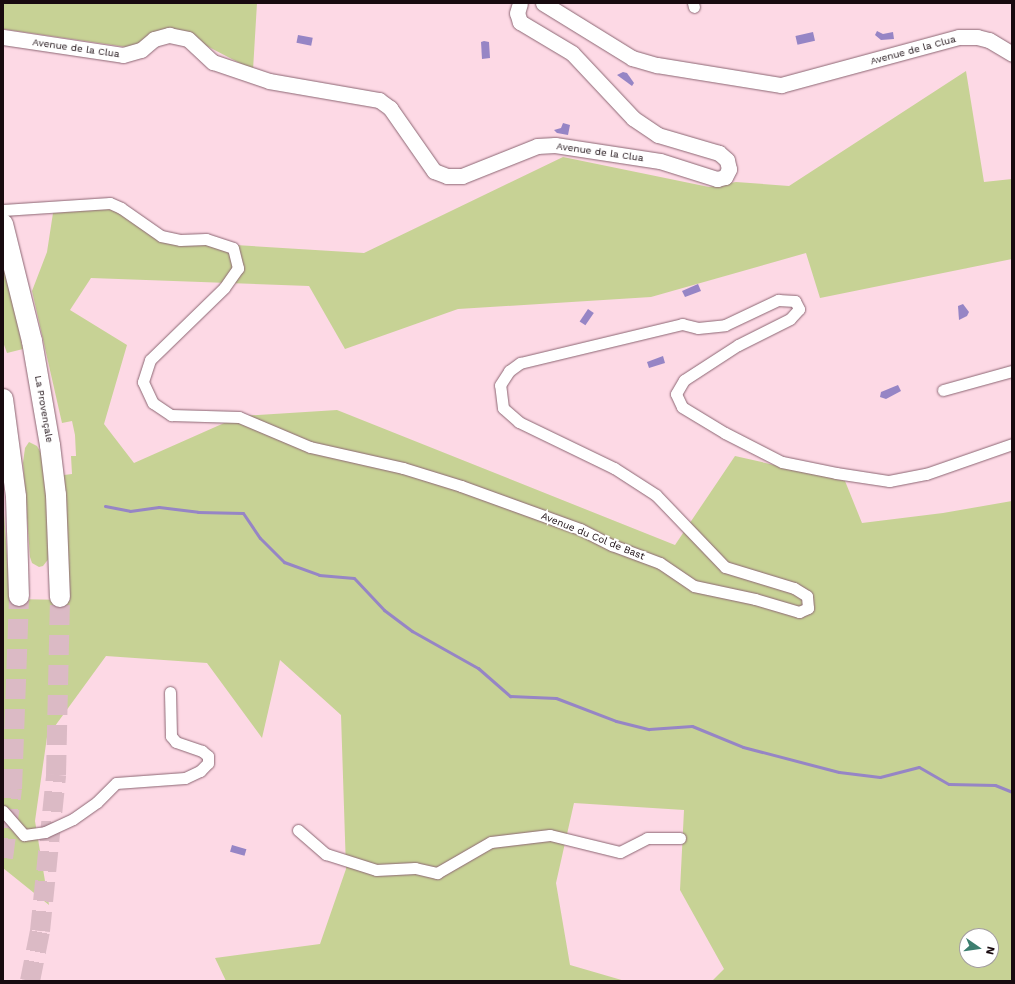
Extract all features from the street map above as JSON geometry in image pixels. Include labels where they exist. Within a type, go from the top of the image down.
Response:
[{"type":"highway","name":"La Provençale","points":[[3,224],[32,341],[50,445],[56,503],[60,598]]},
{"type":"highway","points":[[3,399],[16,497],[19,596]]},
{"type":"street","name":"Avenue de la Clua","points":[[3,37],[124,55],[141,50],[154,39],[169,34],[188,38],[213,62],[270,80],[379,100],[390,108],[434,172],[447,176],[462,176],[537,146],[555,145],[660,161],[716,179],[725,177],[729,169],[727,160],[719,153],[658,135],[633,118],[572,53],[520,22],[516,13],[520,3]]},
{"type":"street","name":"Avenue de la Clua","points":[[543,3],[632,58],[657,65],[781,85],[959,37],[977,37],[989,40],[1012,54]]},
{"type":"street","name":"Avenue du Col de Bast","points":[[3,210],[110,203],[121,208],[161,236],[180,240],[206,239],[234,248],[238,268],[224,288],[150,360],[143,382],[153,403],[171,414],[239,417],[310,447],[403,468],[461,486],[580,529],[612,545],[660,563],[694,586],[755,599],[799,612],[808,608],[807,596],[794,588],[725,567],[656,495],[614,468],[519,422],[503,408],[500,385],[509,371],[520,363],[682,324],[698,328],[725,325],[778,300],[795,301],[799,309],[790,319],[738,345],[684,380],[676,394],[682,407],[725,433],[782,462],[836,473],[889,480],[926,474],[1012,444]]},
{"type":"street","points":[[943,390],[1012,371]]},
{"type":"street","points":[[3,811],[24,835],[44,832],[73,819],[97,802],[116,783],[185,778],[200,770],[208,763],[208,756],[202,751],[176,742],[171,736],[170,692]]},
{"type":"street","points":[[298,830],[326,854],[376,870],[415,868],[437,873],[491,842],[550,835],[620,852],[647,838],[680,838]]},
{"type":"green space","points":[[3,3],[257,3],[253,70],[203,44],[186,31],[157,32],[133,48],[3,29]]},
{"type":"green space","points":[[966,71],[984,182],[1012,179],[1012,259],[820,298],[806,253],[651,297],[458,309],[345,349],[309,286],[91,278],[70,310],[127,345],[104,424],[134,463],[240,416],[337,410],[675,545],[735,456],[845,481],[862,523],[943,513],[1012,501],[1012,981],[712,981],[724,969],[680,890],[684,810],[574,803],[556,883],[570,965],[625,981],[226,981],[215,958],[320,944],[346,869],[341,715],[280,660],[262,738],[207,663],[106,656],[47,737],[35,821],[49,905],[3,868],[3,498],[10,599],[70,600],[64,475],[72,474],[71,456],[76,456],[75,435],[72,421],[62,423],[32,291],[47,252],[53,213],[108,209],[126,215],[147,233],[169,241],[364,253],[563,157],[709,187],[736,182],[789,186]]},
{"type":"green space","points":[[3,258],[23,349],[7,353],[3,342]]},
{"type":"green space","points":[[29,442],[37,446],[41,453],[45,473],[50,557],[43,566],[39,567],[32,563],[30,557],[23,463],[25,448]]},
{"type":"shaded area","points":[[877,31],[883,34],[893,32],[894,39],[881,40],[875,35]]},
{"type":"shaded area","points":[[813,32],[815,41],[797,45],[795,36]]},
{"type":"shaded area","points":[[298,35],[313,38],[311,46],[296,43]]},
{"type":"shaded area","points":[[481,42],[489,42],[490,58],[482,59]]},
{"type":"shaded area","points":[[623,72],[627,73],[634,83],[632,86],[617,75]]},
{"type":"shaded area","points":[[563,123],[570,125],[568,135],[557,133],[554,130],[561,128]]},
{"type":"shaded area","points":[[698,284],[701,291],[685,297],[682,291]]},
{"type":"shaded area","points":[[963,304],[969,312],[967,316],[959,320],[958,306]]},
{"type":"shaded area","points":[[588,309],[594,313],[585,325],[580,321]]},
{"type":"shaded area","points":[[663,356],[665,363],[649,368],[647,362]]},
{"type":"shaded area","points":[[898,385],[901,391],[886,399],[880,397],[881,392]]},
{"type":"shaded area","points":[[232,845],[246,849],[244,856],[230,852]]},
{"type":"waterway","points":[[105,506],[130,511],[159,507],[198,512],[243,513],[260,538],[284,562],[319,575],[354,578],[384,610],[412,631],[478,668],[510,696],[556,698],[616,721],[649,729],[692,726],[743,747],[839,772],[880,777],[919,767],[949,784],[995,785],[1012,792]]},
{"type":"tunnel","points":[[3,858],[12,789],[19,596]]},
{"type":"tunnel","points":[[30,981],[40,931],[56,775],[60,597]]}]
